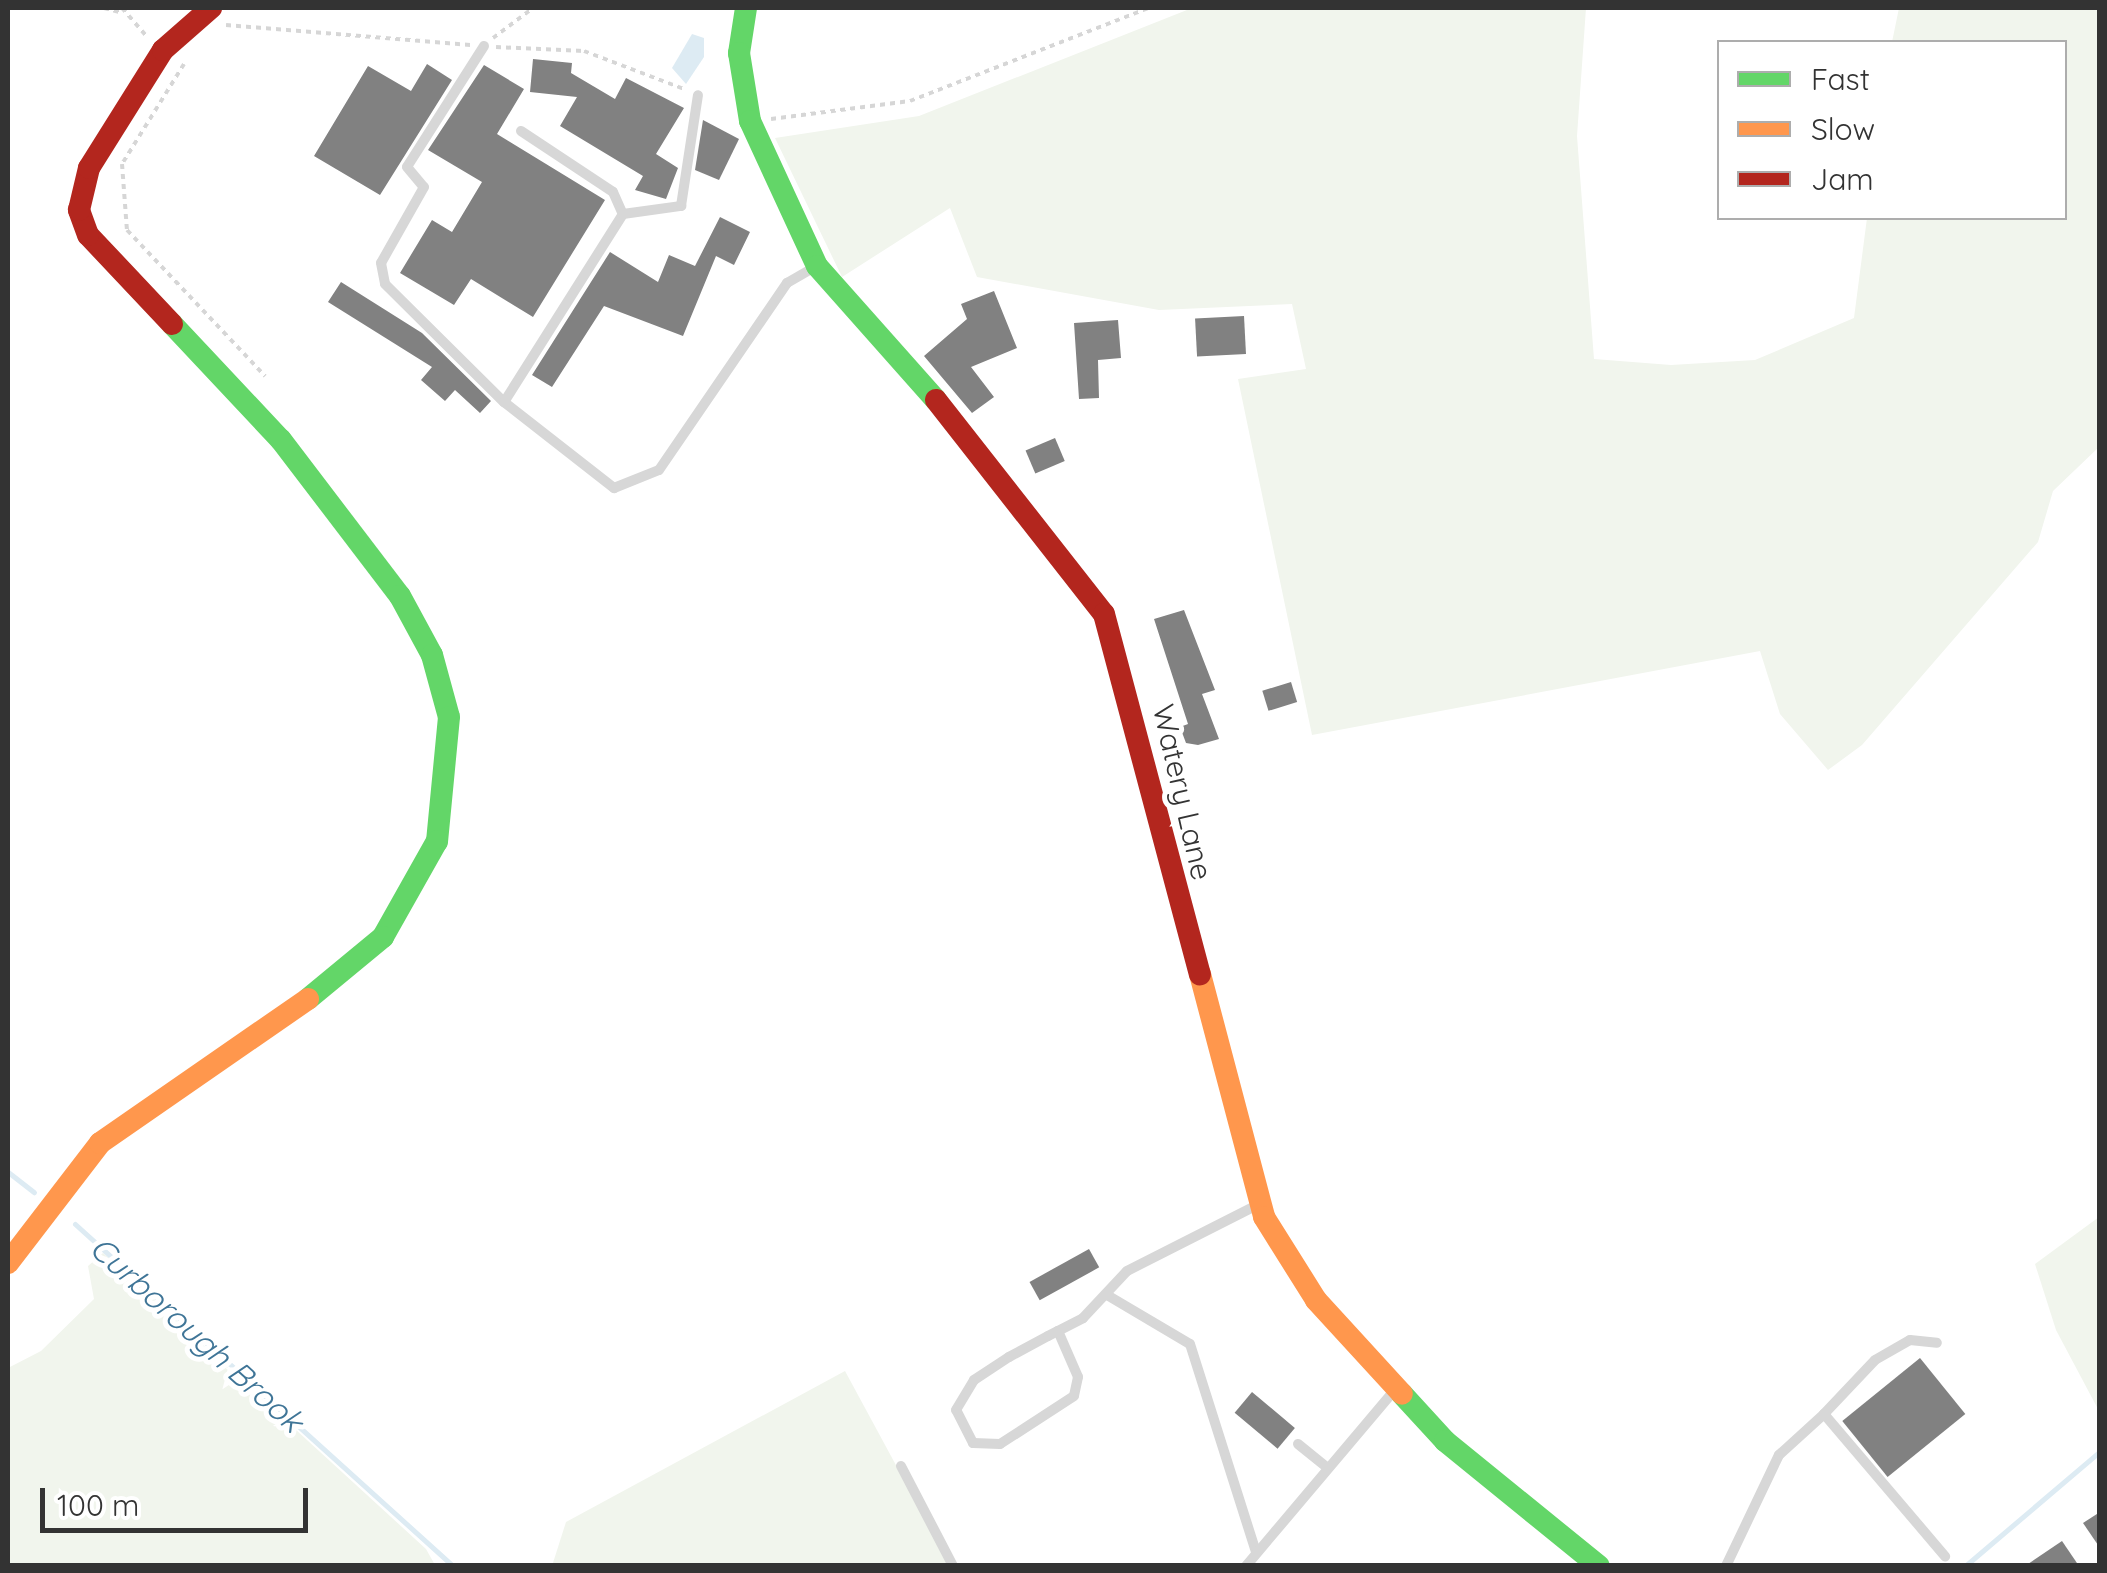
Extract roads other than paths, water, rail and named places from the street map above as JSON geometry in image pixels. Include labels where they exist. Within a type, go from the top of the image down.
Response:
[{"type":"street","name":"Watery Lane","points":[[746,8],[739,53],[750,121],[817,266],[984,454],[1104,614],[1258,1204],[1316,1300],[1396,1390],[1598,1566]]},
{"type":"street","points":[[8,1263],[100,1143],[334,981],[383,936],[438,841],[450,772],[450,718],[432,655],[400,596],[281,440],[88,235],[82,184],[163,50],[214,17]]},
{"type":"lane","points":[[484,46],[407,167],[424,187],[380,263],[385,284],[504,402],[614,488],[659,470],[788,283],[817,266]]},
{"type":"lane","points":[[504,402],[623,214],[681,206],[698,95]]},
{"type":"lane","points":[[521,132],[613,192],[623,214]]},
{"type":"lane","points":[[1058,1331],[1078,1377],[1074,1396],[1000,1444],[974,1443],[956,1410],[966,1388],[1058,1331],[1107,1295],[1128,1271],[1258,1204]]},
{"type":"lane","points":[[1107,1295],[1190,1344],[1256,1552]]},
{"type":"lane","points":[[1726,1566],[1779,1455],[1874,1360],[1910,1340],[1937,1343]]},
{"type":"lane","points":[[1246,1566],[1326,1467],[1396,1390]]},
{"type":"lane","points":[[1824,1414],[1944,1556]]},
{"type":"lane","points":[[1298,1444],[1326,1467]]},
{"type":"lane","points":[[901,1466],[953,1566]]},
{"type":"waterway","name":"Curborough Brook","points":[[8,1172],[34,1192]]},
{"type":"waterway","name":"Curborough Brook","points":[[75,1224],[453,1566]]},
{"type":"waterway","points":[[1965,1566],[2100,1451]]}]
